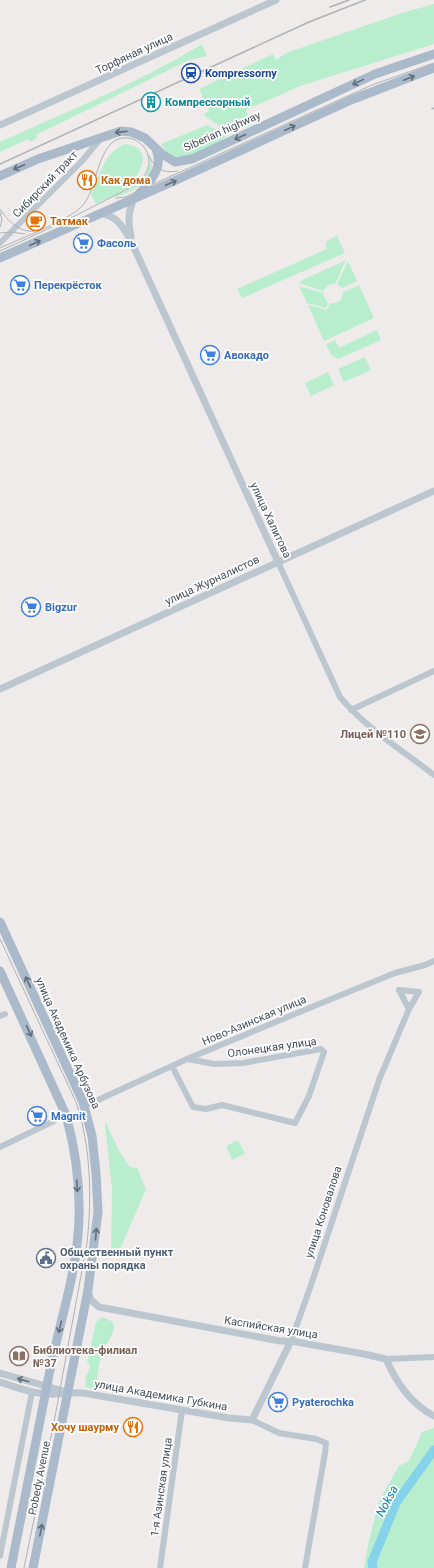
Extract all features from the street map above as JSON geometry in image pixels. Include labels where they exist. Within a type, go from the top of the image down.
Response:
[{"type":"main road","name":"Siberian highway","points":[[0,176],[38,159],[121,131],[131,132],[145,138],[168,159],[175,162],[192,159],[376,74],[434,54]]},
{"type":"main road","points":[[0,258],[174,181],[351,100],[434,68]]},
{"type":"main road","points":[[135,198],[150,182],[158,168],[158,159],[155,147]]},
{"type":"main road","name":"улица Академика Арбузова","points":[[0,922],[85,1106],[92,1136],[98,1212],[95,1243],[88,1290],[67,1392]]},
{"type":"main road","points":[[0,971],[66,1115],[77,1176],[79,1218],[74,1266],[46,1390]]},
{"type":"main road","name":"Pobedy Avenue","points":[[11,1568],[46,1390]]},
{"type":"main road","name":"Pobedy Avenue","points":[[33,1568],[67,1392]]},
{"type":"street","name":"Торфяная улица","points":[[0,125],[276,0]]},
{"type":"street","name":"Сибирский тракт","points":[[0,244],[82,160],[102,137]]},
{"type":"street","points":[[131,241],[128,220],[130,207],[135,198]]},
{"type":"street","points":[[101,213],[109,215],[119,222],[131,241]]},
{"type":"street","name":"улица Халитова","points":[[131,241],[340,697],[351,710],[434,775]]},
{"type":"street","name":"улица Журналистов","points":[[0,689],[434,491]]},
{"type":"street","points":[[351,710],[434,671]]},
{"type":"street","name":"Ново-Азинская улица","points":[[85,1106],[187,1059],[395,973],[434,961]]},
{"type":"street","name":"улица Коновалова","points":[[252,1420],[291,1342],[379,1080],[409,1009]]},
{"type":"street","name":"Олонецкая улица","points":[[172,1066],[193,1107],[206,1109],[222,1105],[295,1123],[309,1096],[324,1052],[321,1049],[243,1063],[214,1064],[187,1059]]},
{"type":"street","points":[[0,1147],[54,1121]]},
{"type":"street","name":"Каспийская улица","points":[[88,1290],[91,1300],[98,1307],[108,1310],[386,1359]]},
{"type":"street","points":[[434,1357],[386,1359],[394,1377],[408,1396],[423,1410],[434,1416]]},
{"type":"street","points":[[0,1373],[46,1390]]},
{"type":"street","points":[[0,1382],[32,1392],[46,1390]]},
{"type":"street","name":"улица Академика Губкина","points":[[46,1390],[83,1393],[229,1418],[252,1420]]},
{"type":"street","points":[[0,1556],[32,1392]]},
{"type":"street","name":"1-я Азинская улица","points":[[160,1568],[182,1410]]},
{"type":"street","points":[[252,1420],[279,1433],[316,1439],[326,1443],[306,1568]]},
{"type":"green space","points":[[434,4],[434,44],[300,86],[246,110],[252,125],[245,128],[227,128],[216,124],[204,114],[209,111],[199,89],[273,54],[276,60],[286,53],[402,13]]},
{"type":"green space","points":[[202,44],[207,56],[189,60],[36,135],[37,138],[30,142],[28,139],[0,152],[0,142],[128,84]]},
{"type":"green space","points":[[207,125],[229,135],[222,141],[203,151],[181,157],[174,157],[169,154],[161,144]]},
{"type":"green space","points":[[125,144],[134,146],[140,150],[142,162],[140,169],[126,188],[96,204],[91,194],[100,172],[112,153]]},
{"type":"green space","points":[[150,159],[152,166],[151,173],[147,179],[127,193],[113,197],[132,187],[143,178],[147,173]]},
{"type":"green space","points":[[337,236],[345,253],[242,298],[237,289],[327,249],[325,244],[327,243],[326,241]]},
{"type":"green space","points":[[346,260],[335,284],[328,285],[323,291],[299,283],[302,280]]},
{"type":"green space","points":[[348,261],[357,281],[342,288],[337,284]]},
{"type":"green space","points":[[359,285],[374,318],[324,341],[308,305],[327,310],[330,303],[340,301],[343,292]]},
{"type":"green space","points":[[299,286],[323,293],[328,302],[326,308],[307,303]]},
{"type":"green space","points":[[377,330],[381,340],[338,359],[331,355],[326,344],[335,340],[339,348]]},
{"type":"green space","points":[[365,357],[371,370],[344,382],[338,369]]},
{"type":"green space","points":[[328,372],[334,385],[311,396],[305,383]]},
{"type":"green space","points":[[106,1123],[119,1151],[130,1167],[137,1168],[146,1189],[118,1254],[111,1253],[112,1189]]},
{"type":"green space","points":[[238,1140],[245,1154],[232,1160],[226,1146]]},
{"type":"green space","points":[[102,1317],[111,1321],[114,1326],[112,1334],[102,1352],[94,1389],[86,1387],[85,1384],[90,1364],[87,1363],[96,1322]]},
{"type":"green space","points":[[434,1428],[434,1568],[364,1568],[379,1501],[399,1466],[409,1461],[422,1432]]},
{"type":"waterway","name":"Noksa","points":[[373,1568],[372,1562],[396,1503],[434,1450]]},
{"type":"tram line","points":[[116,198],[125,197],[372,85],[434,63]]},
{"type":"tram line","points":[[0,248],[57,222],[83,205],[92,188],[103,156],[108,147],[114,141],[129,138],[137,141],[144,147],[149,159],[147,171],[134,185],[78,214],[0,251]]},
{"type":"tram line","points":[[149,156],[154,164],[160,169],[168,172],[177,171]]},
{"type":"tram line","points":[[0,209],[14,225],[24,230],[35,231]]},
{"type":"tram line","points":[[0,212],[2,220],[0,227]]},
{"type":"tram line","points":[[0,233],[12,232],[25,234]]},
{"type":"tram line","points":[[0,939],[76,1102],[85,1136],[90,1190],[87,1243],[54,1422],[24,1568]]},
{"type":"railway","points":[[330,7],[349,0]]},
{"type":"railway","points":[[0,164],[309,22],[365,0]]},
{"type":"place","name":"Kompressorny","points":[[191,73]]},
{"type":"place","name":"Компрессорный","points":[[151,102]]},
{"type":"place","name":"Как дома","points":[[87,180]]},
{"type":"place","name":"Татмак","points":[[36,221]]},
{"type":"place","name":"Фасоль","points":[[83,243]]},
{"type":"place","name":"Перекрёсток","points":[[20,285]]},
{"type":"place","name":"Авокадо","points":[[210,355]]},
{"type":"place","name":"Bigzur","points":[[31,607]]},
{"type":"place","name":"Лицей №110","points":[[420,734]]},
{"type":"place","name":"Magnit","points":[[37,1116]]},
{"type":"place","name":"Общественный пункт охраны порядка","points":[[46,1258]]},
{"type":"place","name":"Библиотека-филиал №37","points":[[19,1356]]},
{"type":"place","name":"Pyaterochka","points":[[278,1402]]},
{"type":"place","name":"Хочу шаурму","points":[[133,1427]]}]
